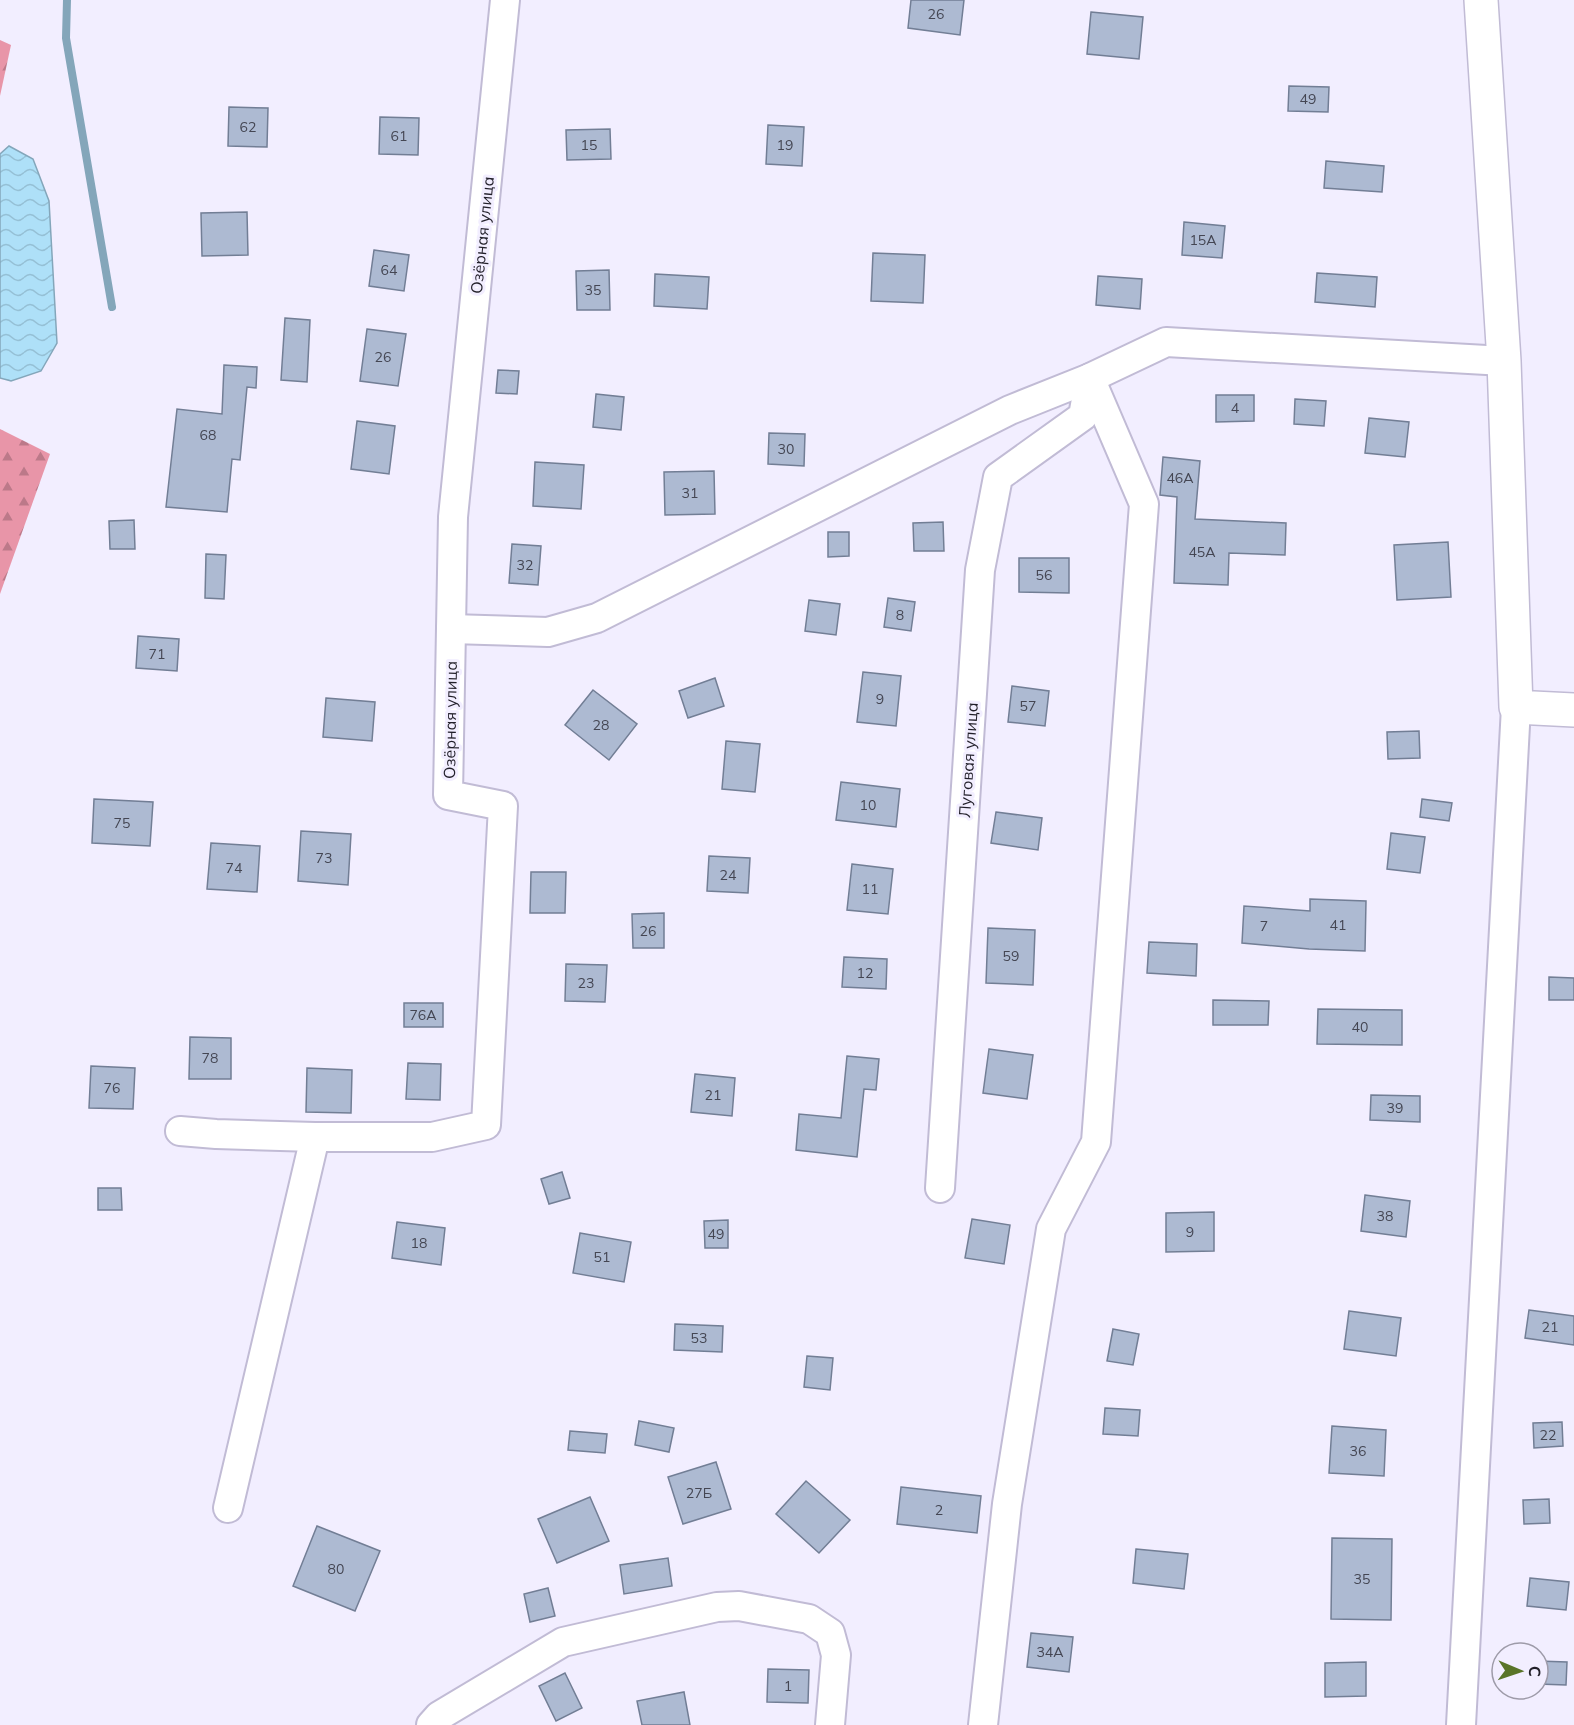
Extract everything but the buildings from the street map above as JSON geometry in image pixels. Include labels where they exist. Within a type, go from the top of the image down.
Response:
[{"type":"street","name":"Озёрная улица","points":[[180,1131],[315,1137],[432,1137],[486,1125],[503,806],[448,795],[453,517],[505,0]]},
{"type":"street","points":[[1461,1725],[1516,707],[1504,361],[1481,0]]},
{"type":"street","points":[[451,629],[548,632],[597,618],[1010,410],[1090,378],[1166,342],[1504,361]]},
{"type":"street","points":[[983,1725],[1007,1504],[1051,1229],[1096,1142],[1144,504],[1090,378]]},
{"type":"street","name":"Луговая улица","points":[[940,1188],[980,570],[998,477],[1083,416],[1090,378]]},
{"type":"street","points":[[1516,707],[1574,710]]},
{"type":"street","points":[[228,1508],[315,1137]]},
{"type":"street","points":[[431,1725],[439,1716],[563,1642],[717,1607],[739,1606],[809,1619],[830,1633],[836,1655],[830,1725]]},
{"type":"green space","points":[[0,40],[11,45],[0,96]]},
{"type":"green space","points":[[0,429],[50,454],[0,594]]},
{"type":"water","points":[[9,146],[33,159],[49,201],[57,343],[41,371],[11,381],[0,378],[0,154]]},
{"type":"waterway","points":[[67,0],[66,38],[112,307]]}]
